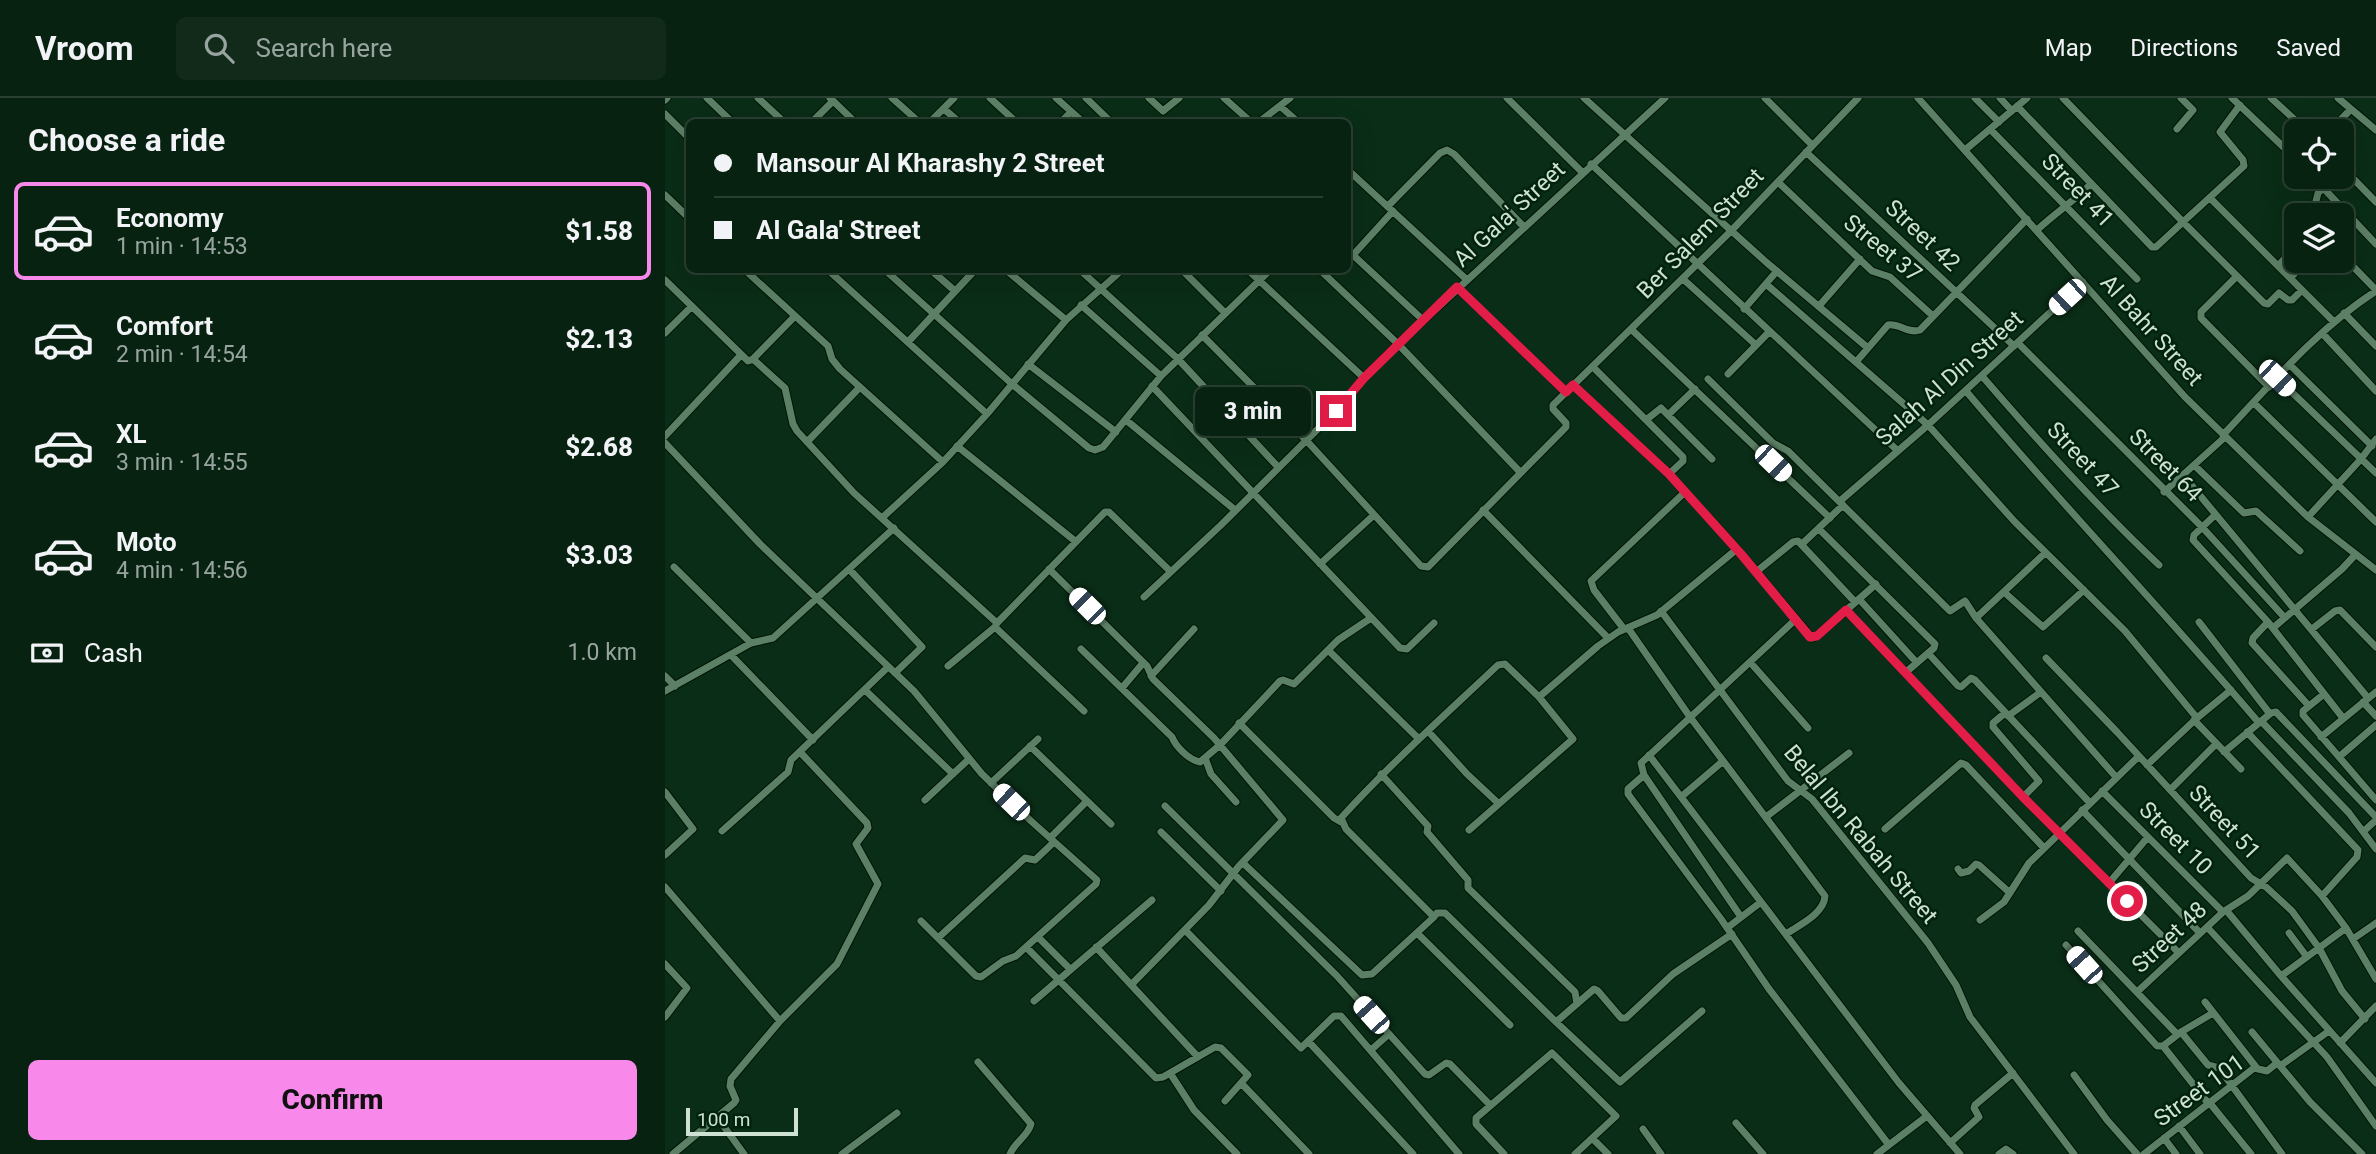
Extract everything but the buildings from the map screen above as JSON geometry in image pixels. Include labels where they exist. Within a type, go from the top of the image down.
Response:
[{"type":"street","points":[[707,98],[729,119]]},
{"type":"street","points":[[758,98],[780,119]]},
{"type":"street","points":[[892,98],[916,119]]},
{"type":"street","points":[[933,119],[954,98]]},
{"type":"street","points":[[990,98],[1013,119]]},
{"type":"street","points":[[1056,98],[1079,119]]},
{"type":"street","points":[[1086,98],[1108,119]]},
{"type":"street","points":[[1149,98],[1163,111],[1179,98]]},
{"type":"street","points":[[1224,98],[1248,119]]},
{"type":"street","points":[[1263,119],[1290,98]]},
{"type":"street","points":[[1507,98],[1582,172]]},
{"type":"street","points":[[1584,98],[1731,231],[1868,348]]},
{"type":"street","points":[[1765,98],[1812,145]]},
{"type":"street","name":"Ber Salem Street","points":[[1566,392],[1731,231],[1858,98]]},
{"type":"street","name":"Al Bahr Street","points":[[1919,98],[2167,377],[2224,436],[2308,517],[2376,570]]},
{"type":"street","points":[[1975,98],[1999,122]]},
{"type":"street","points":[[2000,98],[2015,108],[2152,247],[2244,166],[2243,160],[2220,132],[2240,105]]},
{"type":"street","points":[[1965,150],[2027,98]]},
{"type":"street","points":[[2063,98],[2266,304],[2278,293],[2290,300],[2302,290]]},
{"type":"street","points":[[2177,130],[2193,110],[2181,98]]},
{"type":"street","points":[[2232,98],[2284,147]]},
{"type":"street","points":[[2271,98],[2294,119]]},
{"type":"street","points":[[2338,98],[2376,130]]},
{"type":"street","points":[[814,119],[831,99],[852,119]]},
{"type":"street","name":"Al Gala' Street","points":[[1144,597],[1306,440],[1364,378],[1457,287],[1625,135],[1659,100]]},
{"type":"street","points":[[1280,106],[1295,119]]},
{"type":"street","points":[[944,109],[956,119]]},
{"type":"street","points":[[2341,119],[2350,110]]},
{"type":"street","points":[[1064,119],[1071,112]]},
{"type":"street","points":[[665,114],[686,135]]},
{"type":"street","points":[[2369,124],[2376,117]]},
{"type":"street","name":"Street 41","points":[[1990,129],[2137,279]]},
{"type":"street","points":[[1423,320],[1353,255],[1440,153],[1447,150],[1454,154],[1523,226]]},
{"type":"street","name":"Street 42","points":[[1806,152],[2016,345]]},
{"type":"street","points":[[1591,164],[1898,451]]},
{"type":"street","points":[[1351,173],[1466,279]]},
{"type":"street","points":[[2354,179],[2376,202]]},
{"type":"street","name":"Street 37","points":[[1778,182],[1875,273],[1891,277],[1933,316]]},
{"type":"street","points":[[2037,230],[2091,184]]},
{"type":"street","points":[[2324,189],[2337,203]]},
{"type":"street","points":[[665,195],[686,215]]},
{"type":"street","points":[[2210,198],[2334,322]]},
{"type":"street","points":[[1856,362],[1890,324],[1915,332],[1957,293],[2027,219]]},
{"type":"street","points":[[2354,221],[2376,244]]},
{"type":"street","points":[[2278,266],[2284,259]]},
{"type":"street","points":[[1819,306],[1860,260]]},
{"type":"street","points":[[2164,492],[2224,436],[2322,333],[2344,313],[2376,291],[2354,268]]},
{"type":"street","points":[[1744,309],[1777,271]]},
{"type":"street","points":[[748,273],[828,346],[836,364],[943,461]]},
{"type":"street","points":[[831,273],[987,414]]},
{"type":"street","points":[[888,273],[1012,384],[1092,449],[1100,450],[1161,376],[1267,273]]},
{"type":"street","points":[[934,273],[955,291]]},
{"type":"street","points":[[908,342],[972,273]]},
{"type":"street","points":[[1010,273],[1066,320]]},
{"type":"street","points":[[1084,273],[1178,359],[1277,467]]},
{"type":"street","points":[[883,517],[943,461],[987,414],[1066,320],[1116,273]]},
{"type":"street","points":[[1185,273],[1225,313]]},
{"type":"street","points":[[1251,273],[1364,378]]},
{"type":"street","points":[[1323,273],[1398,344],[1520,472]]},
{"type":"street","points":[[2290,278],[2295,273]]},
{"type":"street","points":[[2237,276],[2200,314],[2269,387]]},
{"type":"street","points":[[1683,279],[1756,345]]},
{"type":"street","points":[[665,280],[747,361],[753,359],[795,316]]},
{"type":"street","name":"Salah Al Din Street","points":[[1756,572],[1793,542],[1802,544],[1842,503],[2083,282]]},
{"type":"street","points":[[1766,284],[1928,425],[2045,553],[2149,657],[2195,719],[2241,769]]},
{"type":"street","points":[[1202,335],[1306,440],[1425,568],[1434,563],[1567,425],[1552,408],[1566,392],[1457,287]]},
{"type":"street","points":[[1081,305],[1161,376]]},
{"type":"street","points":[[665,333],[691,307]]},
{"type":"street","points":[[2344,313],[2376,346]]},
{"type":"street","points":[[1632,330],[1830,518]]},
{"type":"street","points":[[1728,374],[1769,332]]},
{"type":"street","points":[[2322,333],[2376,391]]},
{"type":"street","name":"Street 64","points":[[2016,345],[2202,527],[2285,618]]},
{"type":"street","points":[[665,436],[740,355]]},
{"type":"street","points":[[753,359],[785,388],[793,424],[854,493],[883,517],[1084,711]]},
{"type":"street","points":[[1028,364],[1116,432]]},
{"type":"street","points":[[2290,365],[2374,443],[2308,517]]},
{"type":"street","points":[[1593,367],[1683,457],[1669,474]]},
{"type":"street","name":"Street 47","points":[[1982,376],[2041,444],[2159,565]]},
{"type":"street","points":[[2277,378],[2376,473]]},
{"type":"street","points":[[1708,379],[1773,443],[1786,449],[1950,611],[1965,601],[1976,618],[2116,777]]},
{"type":"street","points":[[1573,385],[1669,474],[1737,549],[1808,635],[1814,637],[1875,583]]},
{"type":"street","points":[[1152,386],[1397,646],[1404,650],[1434,623]]},
{"type":"street","points":[[807,442],[860,387]]},
{"type":"street","points":[[1668,415],[1695,389]]},
{"type":"street","points":[[1966,391],[2042,481],[2185,635],[2260,722],[2364,831],[2376,849]]},
{"type":"street","points":[[2254,402],[2376,522]]},
{"type":"street","points":[[1646,420],[1659,408],[1712,458]]},
{"type":"street","points":[[1126,420],[1235,510]]},
{"type":"street","points":[[665,443],[760,544],[925,703],[991,783],[1097,882],[1027,947],[979,978],[921,921]]},
{"type":"street","points":[[957,446],[1075,541]]},
{"type":"street","points":[[2194,465],[2244,513],[2256,511],[2300,551]]},
{"type":"street","points":[[2183,475],[2296,608],[2376,716]]},
{"type":"street","points":[[1685,492],[1591,580],[1594,590],[1825,896],[1825,903],[1818,912],[1786,934]]},
{"type":"street","points":[[1483,510],[1608,638]]},
{"type":"street","points":[[948,666],[996,625],[1075,541],[1107,512],[1170,571]]},
{"type":"street","points":[[1319,564],[1374,515]]},
{"type":"street","points":[[2215,515],[2193,540],[2270,625],[2343,718]]},
{"type":"street","points":[[665,691],[751,643],[773,638],[894,528]]},
{"type":"street","points":[[1819,528],[1934,642],[1935,646],[1905,673]]},
{"type":"street","points":[[1802,544],[1917,663]]},
{"type":"street","points":[[1539,697],[1608,638],[1648,620],[1737,549]]},
{"type":"street","points":[[1976,618],[2045,553]]},
{"type":"street","points":[[2309,706],[2252,643],[2253,638],[2285,618],[2355,555]]},
{"type":"street","points":[[674,567],[751,643]]},
{"type":"street","points":[[849,569],[922,647],[895,673]]},
{"type":"street","points":[[1049,569],[1143,663],[1150,676],[1220,745],[1283,820],[1232,875],[1221,891],[1132,984]]},
{"type":"street","points":[[2004,592],[2043,627],[2084,590]]},
{"type":"street","points":[[1846,610],[2023,797],[2179,953]]},
{"type":"street","points":[[2312,629],[2340,610],[2376,647]]},
{"type":"street","name":"Belal Ibn Rabah Street","points":[[1661,611],[1790,784],[1812,799],[1928,943],[1956,985],[1970,1017],[2074,1154]]},
{"type":"street","points":[[1081,649],[1173,737],[1175,745],[1194,761],[1200,762],[1220,745],[1280,681],[1294,684],[1328,650],[1371,618]]},
{"type":"street","points":[[1741,917],[1644,775],[1641,764],[1795,620]]},
{"type":"street","points":[[2199,622],[2272,713],[2376,819],[2364,831]]},
{"type":"street","points":[[1150,676],[1194,629]]},
{"type":"street","points":[[1328,650],[1419,739]]},
{"type":"street","points":[[1927,653],[1959,687],[1973,679],[2090,803]]},
{"type":"street","points":[[730,655],[813,740]]},
{"type":"street","name":"Street 51","points":[[2046,658],[2251,878],[2270,890],[2292,912],[2319,948],[2342,991],[2365,1019]]},
{"type":"street","points":[[1750,662],[1808,729]]},
{"type":"street","points":[[1122,688],[1143,663]]},
{"type":"street","points":[[1341,822],[1381,774],[1501,663],[1508,666],[1539,697],[1573,740],[1469,830]]},
{"type":"street","points":[[722,831],[788,772],[791,761],[888,667]]},
{"type":"street","points":[[665,676],[675,686]]},
{"type":"street","points":[[2147,765],[2195,719],[2231,690]]},
{"type":"street","points":[[866,691],[953,774]]},
{"type":"street","points":[[2023,797],[2039,781],[1993,727],[1993,723],[2041,692]]},
{"type":"street","points":[[2321,737],[2376,692]]},
{"type":"street","points":[[2324,694],[2309,706],[2303,715],[2376,800]]},
{"type":"street","points":[[2224,752],[2272,713]]},
{"type":"street","points":[[1239,723],[1434,917]]},
{"type":"street","points":[[2339,757],[2376,725]]},
{"type":"street","points":[[1428,731],[1498,803]]},
{"type":"street","points":[[2247,732],[2358,850],[2357,857],[2322,896],[2346,928],[2376,979]]},
{"type":"street","points":[[991,783],[1038,739]]},
{"type":"street","points":[[2170,790],[2216,744]]},
{"type":"street","points":[[1030,746],[1111,824]]},
{"type":"street","points":[[673,1154],[736,1100],[730,1086],[731,1079],[780,1021],[837,964],[878,884],[856,844],[868,828],[867,823],[800,752]]},
{"type":"street","points":[[1766,817],[1849,753]]},
{"type":"street","points":[[1649,755],[1899,1083],[1960,1154]]},
{"type":"street","points":[[1980,920],[1999,906],[2029,863],[2139,756]]},
{"type":"street","points":[[1205,758],[1211,774],[1236,802]]},
{"type":"street","points":[[925,800],[969,759]]},
{"type":"street","points":[[1681,797],[1723,761]]},
{"type":"street","points":[[1885,829],[1961,763],[1966,765],[2044,848]]},
{"type":"street","points":[[1381,774],[1428,826],[1427,832],[1468,880],[1468,888],[1575,992],[1577,1004]]},
{"type":"street","points":[[1644,775],[1628,789],[1628,794],[1791,1018],[1889,1145]]},
{"type":"street","name":"Street 10","points":[[2102,791],[2225,911],[2376,1083]]},
{"type":"street","points":[[665,792],[693,829],[665,855]]},
{"type":"street","points":[[938,938],[1025,858],[1037,859],[1087,800]]},
{"type":"street","points":[[1164,806],[1337,976],[1425,1074],[1429,1075],[1448,1063],[1490,1105]]},
{"type":"street","points":[[2082,810],[2200,933]]},
{"type":"street","points":[[1161,832],[1221,891]]},
{"type":"street","points":[[2109,883],[2148,837]]},
{"type":"street","name":"Street 48","points":[[2137,992],[2200,933],[2225,911],[2248,896],[2288,858],[2322,896]]},
{"type":"street","points":[[1243,863],[1365,976],[1372,974],[1437,914],[1445,913],[1621,1082],[1702,1011]]},
{"type":"street","points":[[1958,869],[1965,873],[1976,864],[1979,865],[2010,893]]},
{"type":"street","points":[[665,887],[780,1021]]},
{"type":"street","points":[[1034,1001],[1151,900]]},
{"type":"street","points":[[1556,1022],[1592,990],[1596,990],[1621,1018],[1626,1018],[1673,974],[1729,931],[1741,917],[1761,902]]},
{"type":"street","points":[[2353,939],[2376,923]]},
{"type":"street","points":[[2207,927],[2340,1072],[2376,1126]]},
{"type":"street","points":[[2281,976],[2346,928]]},
{"type":"street","points":[[1185,930],[1301,1048],[1338,1014],[1459,1154]]},
{"type":"street","points":[[2078,931],[2208,1065],[2219,1068],[2282,1154]]},
{"type":"street","points":[[1417,933],[1510,1025]]},
{"type":"street","points":[[2289,933],[2307,957]]},
{"type":"street","points":[[1038,937],[1070,969]]},
{"type":"street","points":[[2066,945],[2157,1046],[2162,1046],[2251,1154]]},
{"type":"street","points":[[1027,947],[1156,1078],[1219,1047],[1248,1074],[1247,1079],[1225,1101]]},
{"type":"street","points":[[1096,947],[1198,1057]]},
{"type":"street","points":[[665,964],[687,988],[665,1017]]},
{"type":"street","points":[[2205,1002],[2256,1067]]},
{"type":"street","points":[[2340,1044],[2376,1006]]},
{"type":"street","points":[[2162,1046],[2213,1013]]},
{"type":"street","points":[[2279,1065],[2329,1031]]},
{"type":"street","points":[[2252,1032],[2310,1102],[2361,1154]]},
{"type":"street","points":[[1371,1050],[1389,1034]]},
{"type":"street","points":[[1308,1041],[1412,1154]]},
{"type":"street","points":[[1504,1154],[1475,1122],[1476,1118],[1552,1053],[1616,1116],[1578,1153]]},
{"type":"street","points":[[978,1062],[1030,1122],[1029,1130],[1013,1146],[1010,1154]]},
{"type":"street","name":"Street 101","points":[[2144,1154],[2256,1067],[2267,1071],[2279,1065]]},
{"type":"street","points":[[1170,1073],[1194,1110],[1237,1154]]},
{"type":"street","points":[[1950,1143],[1979,1117],[1974,1108],[1976,1105],[2013,1073]]},
{"type":"street","points":[[2074,1075],[2137,1154]]},
{"type":"street","points":[[1242,1084],[1309,1154]]},
{"type":"street","points":[[842,1154],[897,1113]]},
{"type":"street","points":[[1877,1154],[1927,1115]]},
{"type":"street","points":[[717,1117],[744,1154]]},
{"type":"street","points":[[1736,1123],[1763,1154]]},
{"type":"street","points":[[2179,1126],[2200,1154]]},
{"type":"street","points":[[1643,1129],[1661,1154]]},
{"type":"street","points":[[2164,1138],[2176,1154]]},
{"type":"street","points":[[1593,1139],[1608,1154]]},
{"type":"street","points":[[1999,1154],[2007,1149],[2013,1154]]},
{"type":"route","points":[[1336,411],[1364,378],[1457,287],[1566,392],[1573,385],[1669,474],[1741,554],[1810,637],[1817,636],[1846,610],[2023,797],[2127,901]]}]
